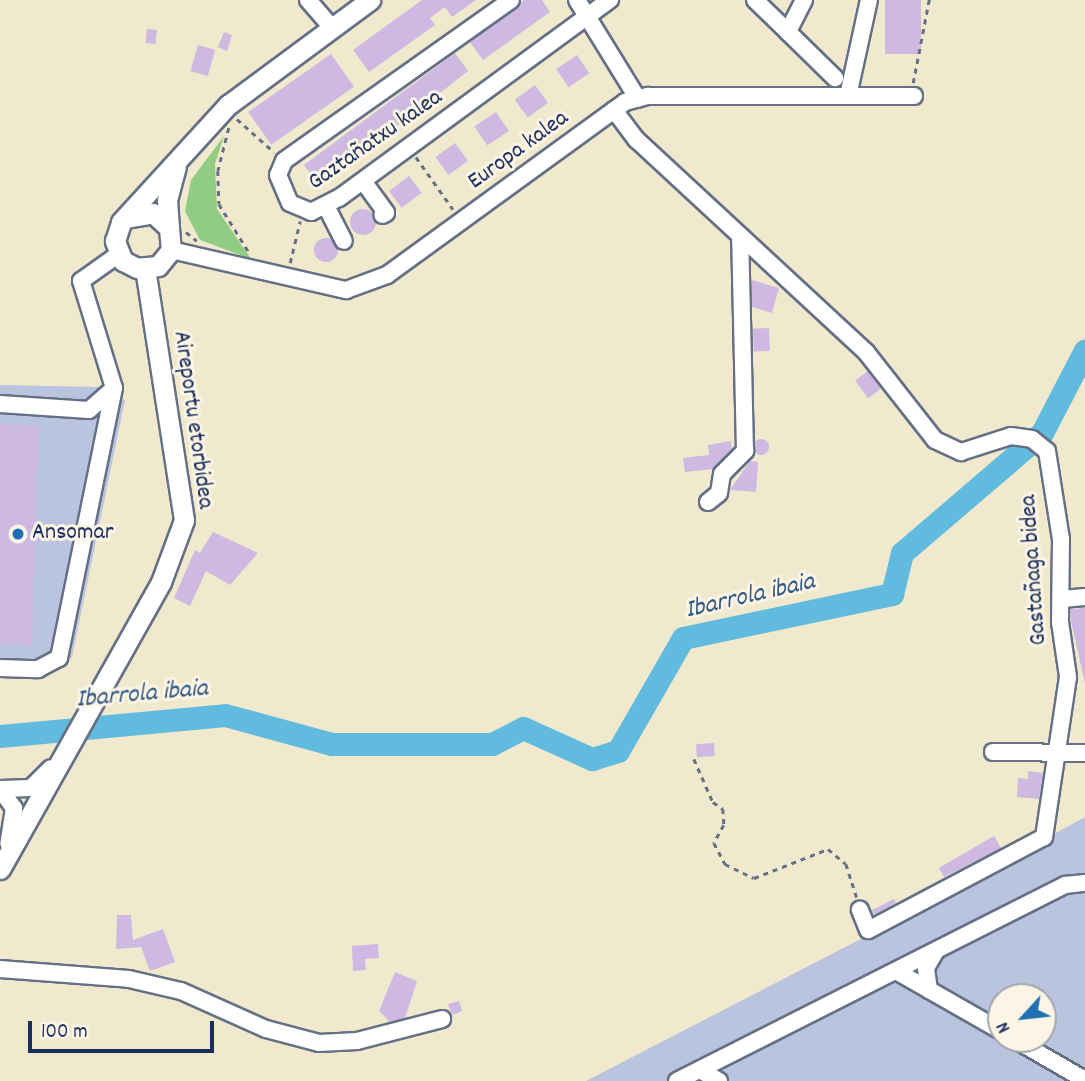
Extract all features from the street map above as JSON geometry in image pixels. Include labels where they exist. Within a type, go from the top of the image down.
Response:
[{"type":"main road","points":[[180,156],[167,200],[176,228],[171,250],[158,266],[145,269],[118,254],[116,234],[126,218],[180,156],[228,105],[370,0]]},
{"type":"main road","points":[[126,218],[153,213],[176,228]]},
{"type":"main road","name":"Aireportu etorbidea","points":[[1,866],[161,582],[184,520],[145,269]]},
{"type":"street","points":[[308,0],[332,28]]},
{"type":"street","name":"Gaztañatxu kalea","points":[[511,0],[284,161],[278,175],[282,192],[303,210],[326,206],[610,0]]},
{"type":"street","points":[[577,0],[638,99]]},
{"type":"street","points":[[755,0],[835,78]]},
{"type":"street","points":[[788,32],[804,0]]},
{"type":"street","points":[[848,96],[869,0]]},
{"type":"street","name":"Europa kalea","points":[[171,250],[326,288],[370,284],[614,110],[638,99],[913,96]]},
{"type":"street","name":"Gastañaga bidea","points":[[614,110],[740,237],[866,352],[934,440],[961,452],[1011,436],[1032,439],[1046,451],[1061,538],[1068,677],[1044,837],[869,930],[860,910]]},
{"type":"street","points":[[366,178],[391,207],[396,204]]},
{"type":"street","points":[[366,178],[382,215]]},
{"type":"street","points":[[326,206],[344,241]]},
{"type":"street","points":[[708,502],[719,493],[722,474],[745,451],[740,237]]},
{"type":"street","points":[[0,668],[52,665],[62,647],[114,388],[80,293],[86,273],[118,254]]},
{"type":"street","points":[[0,404],[89,410],[114,388]]},
{"type":"street","points":[[1062,599],[1085,597]]},
{"type":"street","points":[[1,866],[15,816],[0,789],[31,788],[75,736]]},
{"type":"street","points":[[993,752],[1056,757],[1085,753]]},
{"type":"street","points":[[677,1081],[1065,885],[1085,883]]},
{"type":"street","points":[[929,989],[926,968],[936,951]]},
{"type":"street","points":[[0,969],[129,979],[181,991],[266,1029],[319,1043],[357,1041],[442,1019]]},
{"type":"street","points":[[896,971],[987,1023]]},
{"type":"street","points":[[1038,1053],[1085,1080]]},
{"type":"street","points":[[700,1070],[719,1081]]},
{"type":"path","points":[[913,96],[929,0]]},
{"type":"path","points":[[218,127],[233,113],[237,120],[284,161]]},
{"type":"path","points":[[237,120],[220,158],[219,204],[230,231],[252,256]]},
{"type":"path","points":[[409,147],[455,212]]},
{"type":"path","points":[[289,266],[303,210]]},
{"type":"path","points":[[176,228],[202,244],[200,257]]},
{"type":"path","points":[[694,759],[713,802],[723,809],[724,825],[714,842],[725,864],[754,878],[813,851],[834,850],[846,864],[860,910]]},
{"type":"shaded area","points":[[0,385],[100,387],[125,400],[72,657],[46,677],[0,675]]},
{"type":"shaded area","points":[[1085,817],[1085,1081],[586,1081],[882,928]]},
{"type":"green space","points":[[224,136],[215,164],[217,209],[251,259],[200,240],[185,211],[191,180]]},
{"type":"building","points":[[422,0],[476,0],[452,17],[445,7],[430,18],[435,25],[369,72],[353,50]]},
{"type":"building","points":[[524,0],[542,0],[550,12],[483,60],[470,42]]},
{"type":"building","points":[[885,0],[921,0],[921,54],[885,54]]},
{"type":"building","points":[[147,29],[157,30],[155,44],[146,43]]},
{"type":"building","points":[[224,32],[232,35],[227,51],[218,47]]},
{"type":"building","points":[[198,45],[215,50],[208,76],[191,71]]},
{"type":"building","points":[[455,53],[468,71],[320,187],[304,165]]},
{"type":"building","points":[[331,54],[354,87],[271,145],[248,112]]},
{"type":"building","points":[[577,55],[589,73],[569,87],[556,69]]},
{"type":"building","points":[[535,85],[548,103],[528,117],[515,100]]},
{"type":"building","points":[[496,112],[509,131],[487,146],[474,127]]},
{"type":"building","points":[[455,143],[468,161],[449,175],[436,157]]},
{"type":"building","points":[[409,176],[422,193],[402,208],[389,191]]},
{"type":"building","points":[[363,209],[372,213],[376,222],[372,231],[363,235],[354,231],[350,222],[354,213]]},
{"type":"building","points":[[326,238],[335,241],[338,250],[335,259],[326,262],[317,259],[314,250],[317,241]]},
{"type":"building","points":[[752,280],[779,288],[772,313],[752,307]]},
{"type":"building","points":[[769,328],[770,351],[754,352],[753,329]]},
{"type":"building","points":[[868,371],[881,389],[868,398],[855,380]]},
{"type":"building","name":"Ansomar","points":[[0,424],[38,425],[32,645],[0,644]]},
{"type":"building","points":[[761,439],[767,441],[767,453],[761,455],[755,453],[753,447],[755,441]]},
{"type":"building","points":[[731,441],[732,449],[713,469],[685,472],[683,458],[709,455],[708,445]]},
{"type":"building","points":[[750,461],[758,462],[756,492],[730,490]]},
{"type":"building","points":[[213,532],[258,553],[230,585],[206,571],[190,606],[174,598],[195,550],[200,553]]},
{"type":"building","points":[[1085,608],[1085,683],[1071,621],[1071,609]]},
{"type":"building","points":[[714,743],[715,756],[697,757],[696,744]]},
{"type":"building","points":[[1028,771],[1043,773],[1039,799],[1017,797],[1018,778],[1028,779]]},
{"type":"building","points":[[994,836],[1001,848],[944,877],[939,868]]},
{"type":"building","points":[[894,899],[896,903],[874,915],[872,910]]},
{"type":"building","points":[[117,915],[131,915],[133,940],[163,929],[175,962],[150,971],[141,947],[116,949]]},
{"type":"building","points":[[378,944],[379,958],[365,959],[366,970],[353,971],[352,946]]},
{"type":"building","points":[[395,972],[417,981],[405,1018],[390,1022],[379,1011]]},
{"type":"building","points":[[459,1001],[462,1011],[452,1015],[448,1004]]},
{"type":"waterway","name":"Ibarrola ibaia","points":[[0,736],[225,715],[332,744],[492,744],[523,728],[592,759],[618,751],[683,638],[892,594],[902,553],[1042,433],[1085,350]]},
{"type":"place","name":"Ansomar","points":[[18,534]]}]
